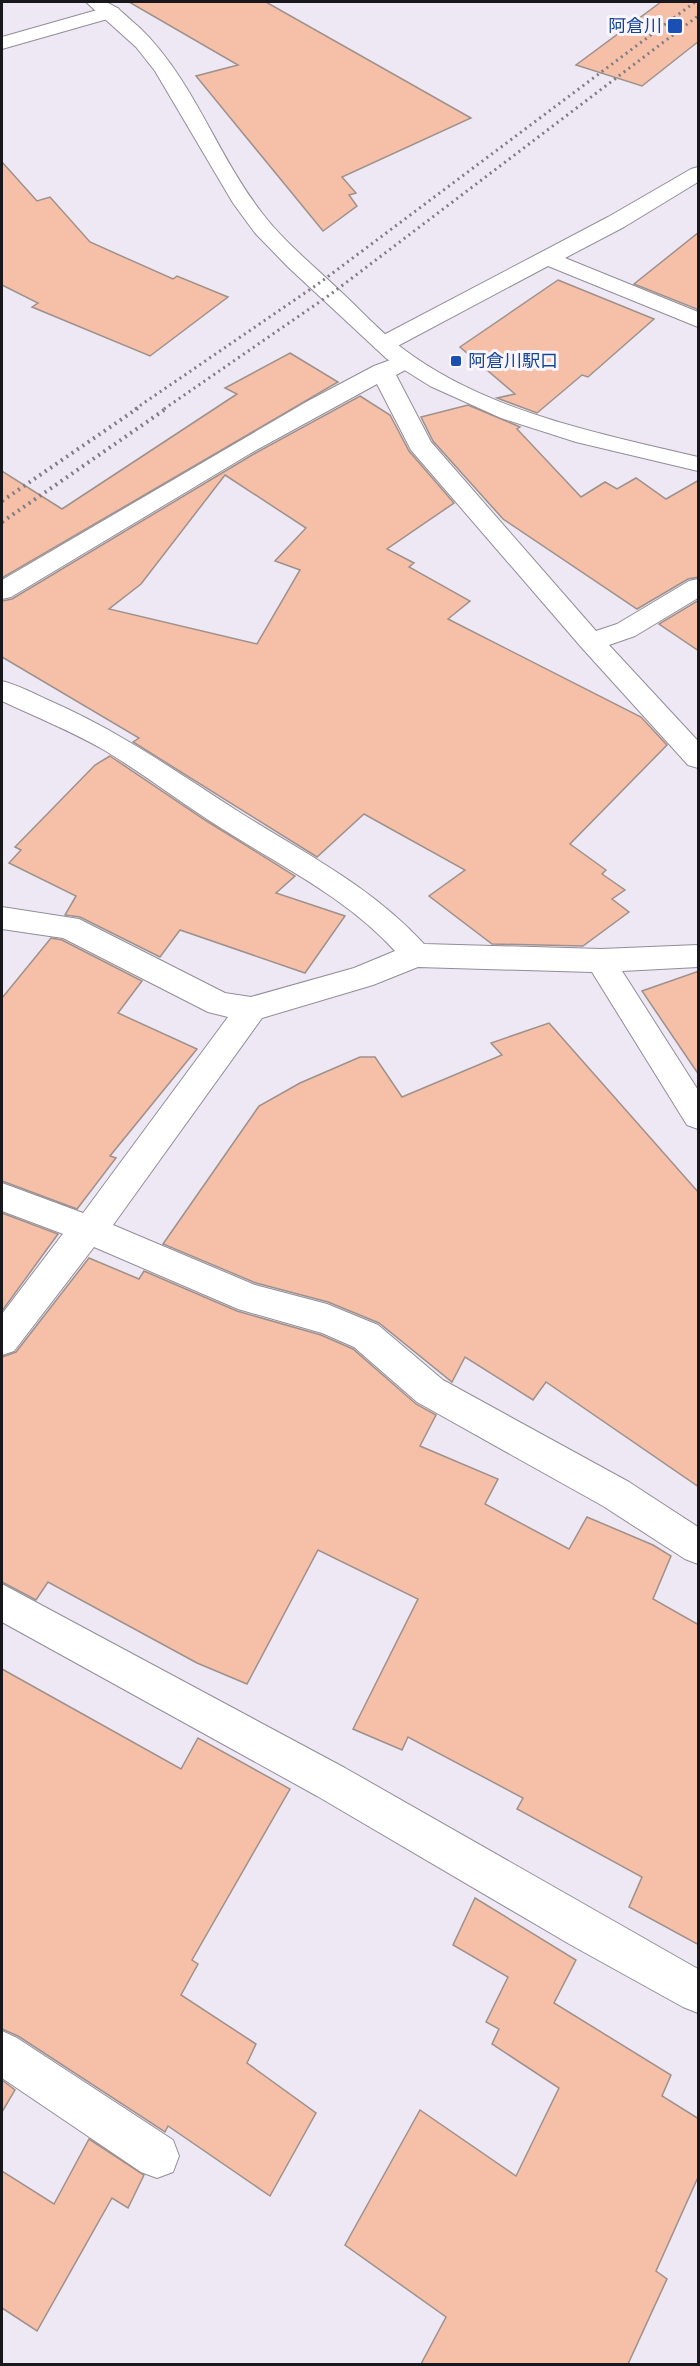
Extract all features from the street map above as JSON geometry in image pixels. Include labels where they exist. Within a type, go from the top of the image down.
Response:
[{"type":"street","points":[[2,43],[103,7],[146,45],[189,104],[245,205],[295,263],[384,344],[420,445],[591,642],[699,758]]},
{"type":"street","points":[[384,344],[696,178]]},
{"type":"street","points":[[547,258],[699,320]]},
{"type":"street","points":[[2,591],[251,443],[393,366],[515,414],[589,437],[699,464]]},
{"type":"street","points":[[591,642],[626,630],[699,587]]},
{"type":"street","points":[[2,690],[114,743],[214,810],[353,894],[396,931],[416,955]]},
{"type":"street","points":[[2,918],[68,927],[219,1004],[251,1009],[362,977],[416,955],[601,961],[699,956]]},
{"type":"street","points":[[601,961],[615,988],[699,1116]]},
{"type":"street","points":[[2,1340],[74,1245],[90,1230],[251,1009]]},
{"type":"street","points":[[2,1197],[90,1230],[250,1299],[327,1319],[366,1336],[430,1391],[616,1494],[699,1547]]},
{"type":"street","points":[[2,1602],[331,1782],[586,1930],[699,1992]]},
{"type":"street","points":[[2,2053],[157,2156]]},
{"type":"building","points":[[129,2],[266,2],[471,118],[342,177],[356,193],[349,195],[357,206],[323,231],[196,76],[238,65]]},
{"type":"building","points":[[661,2],[699,2],[699,41],[642,86],[576,65]]},
{"type":"building","points":[[2,162],[37,201],[50,197],[90,242],[173,279],[177,276],[228,297],[150,356],[32,307],[38,303],[2,285]]},
{"type":"building","points":[[699,232],[699,310],[634,284]]},
{"type":"building","points":[[558,280],[654,319],[588,377],[582,375],[537,413],[497,398],[515,394],[460,347]]},
{"type":"building","points":[[290,353],[338,382],[2,578],[2,471],[62,509],[237,394],[225,388]]},
{"type":"building","points":[[360,396],[390,415],[409,451],[454,503],[387,549],[414,563],[409,567],[470,601],[448,619],[641,717],[667,745],[570,844],[606,870],[602,874],[625,890],[612,899],[629,912],[583,946],[492,944],[429,896],[465,870],[364,814],[317,857],[133,742],[139,738],[2,657],[2,601],[12,599],[252,455]],"holes":[[[225,475],[306,528],[275,561],[300,570],[257,644],[109,609],[141,584]]]},
{"type":"building","points":[[468,405],[520,427],[517,429],[581,497],[605,482],[617,489],[636,478],[666,499],[699,480],[699,577],[688,579],[637,609],[503,519],[433,441],[421,417]]},
{"type":"building","points":[[699,600],[699,651],[659,624]]},
{"type":"building","points":[[110,756],[205,820],[295,876],[276,893],[345,916],[305,973],[180,930],[160,957],[80,917],[65,915],[76,896],[9,863],[21,850],[15,847],[95,765]]},
{"type":"building","points":[[51,938],[62,940],[142,981],[118,1013],[197,1049],[110,1156],[116,1158],[77,1209],[2,1181],[2,998]]},
{"type":"building","points":[[699,971],[699,1075],[642,991]]},
{"type":"building","points":[[549,1023],[699,1193],[699,1487],[546,1382],[533,1400],[465,1357],[452,1382],[379,1323],[328,1302],[256,1283],[163,1244],[259,1106],[300,1083],[360,1057],[375,1057],[402,1097],[502,1055],[491,1043]]},
{"type":"building","points":[[2,1213],[58,1234],[2,1311]]},
{"type":"building","points":[[89,1258],[139,1279],[144,1271],[237,1311],[321,1335],[353,1349],[416,1404],[436,1415],[420,1446],[498,1479],[485,1504],[569,1549],[587,1517],[653,1545],[671,1556],[653,1599],[699,1625],[699,1945],[629,1907],[642,1877],[517,1809],[523,1798],[408,1737],[402,1750],[353,1729],[418,1599],[318,1550],[247,1684],[197,1663],[48,1582],[36,1600],[2,1582],[2,1357],[16,1352]]},
{"type":"building","points":[[2,1669],[181,1769],[198,1738],[290,1789],[192,1960],[198,1964],[181,1995],[256,2044],[247,2063],[316,2113],[270,2196],[168,2126],[165,2132],[18,2036],[2,2029]]},
{"type":"building","points":[[475,1898],[576,1960],[554,2003],[671,2075],[662,2096],[699,2119],[699,2175],[656,2271],[667,2279],[628,2364],[421,2364],[446,2317],[345,2245],[420,2110],[516,2176],[559,2088],[492,2044],[499,2029],[486,2022],[508,1977],[453,1945]]},
{"type":"building","points":[[2,2080],[15,2090],[2,2112]]},
{"type":"building","points":[[89,2139],[144,2175],[128,2208],[112,2198],[37,2331],[2,2308],[2,2171],[54,2204]]},
{"type":"railway","points":[[135,409],[318,284],[695,2]]},
{"type":"railway","points":[[164,409],[331,294],[698,16]]},
{"type":"railway","points":[[2,501],[138,408]]},
{"type":"railway","points":[[2,522],[167,408]]},
{"type":"place","name":"阿倉川","points":[[675,26]]},
{"type":"place","name":"阿倉川駅口","points":[[456,361]]}]
